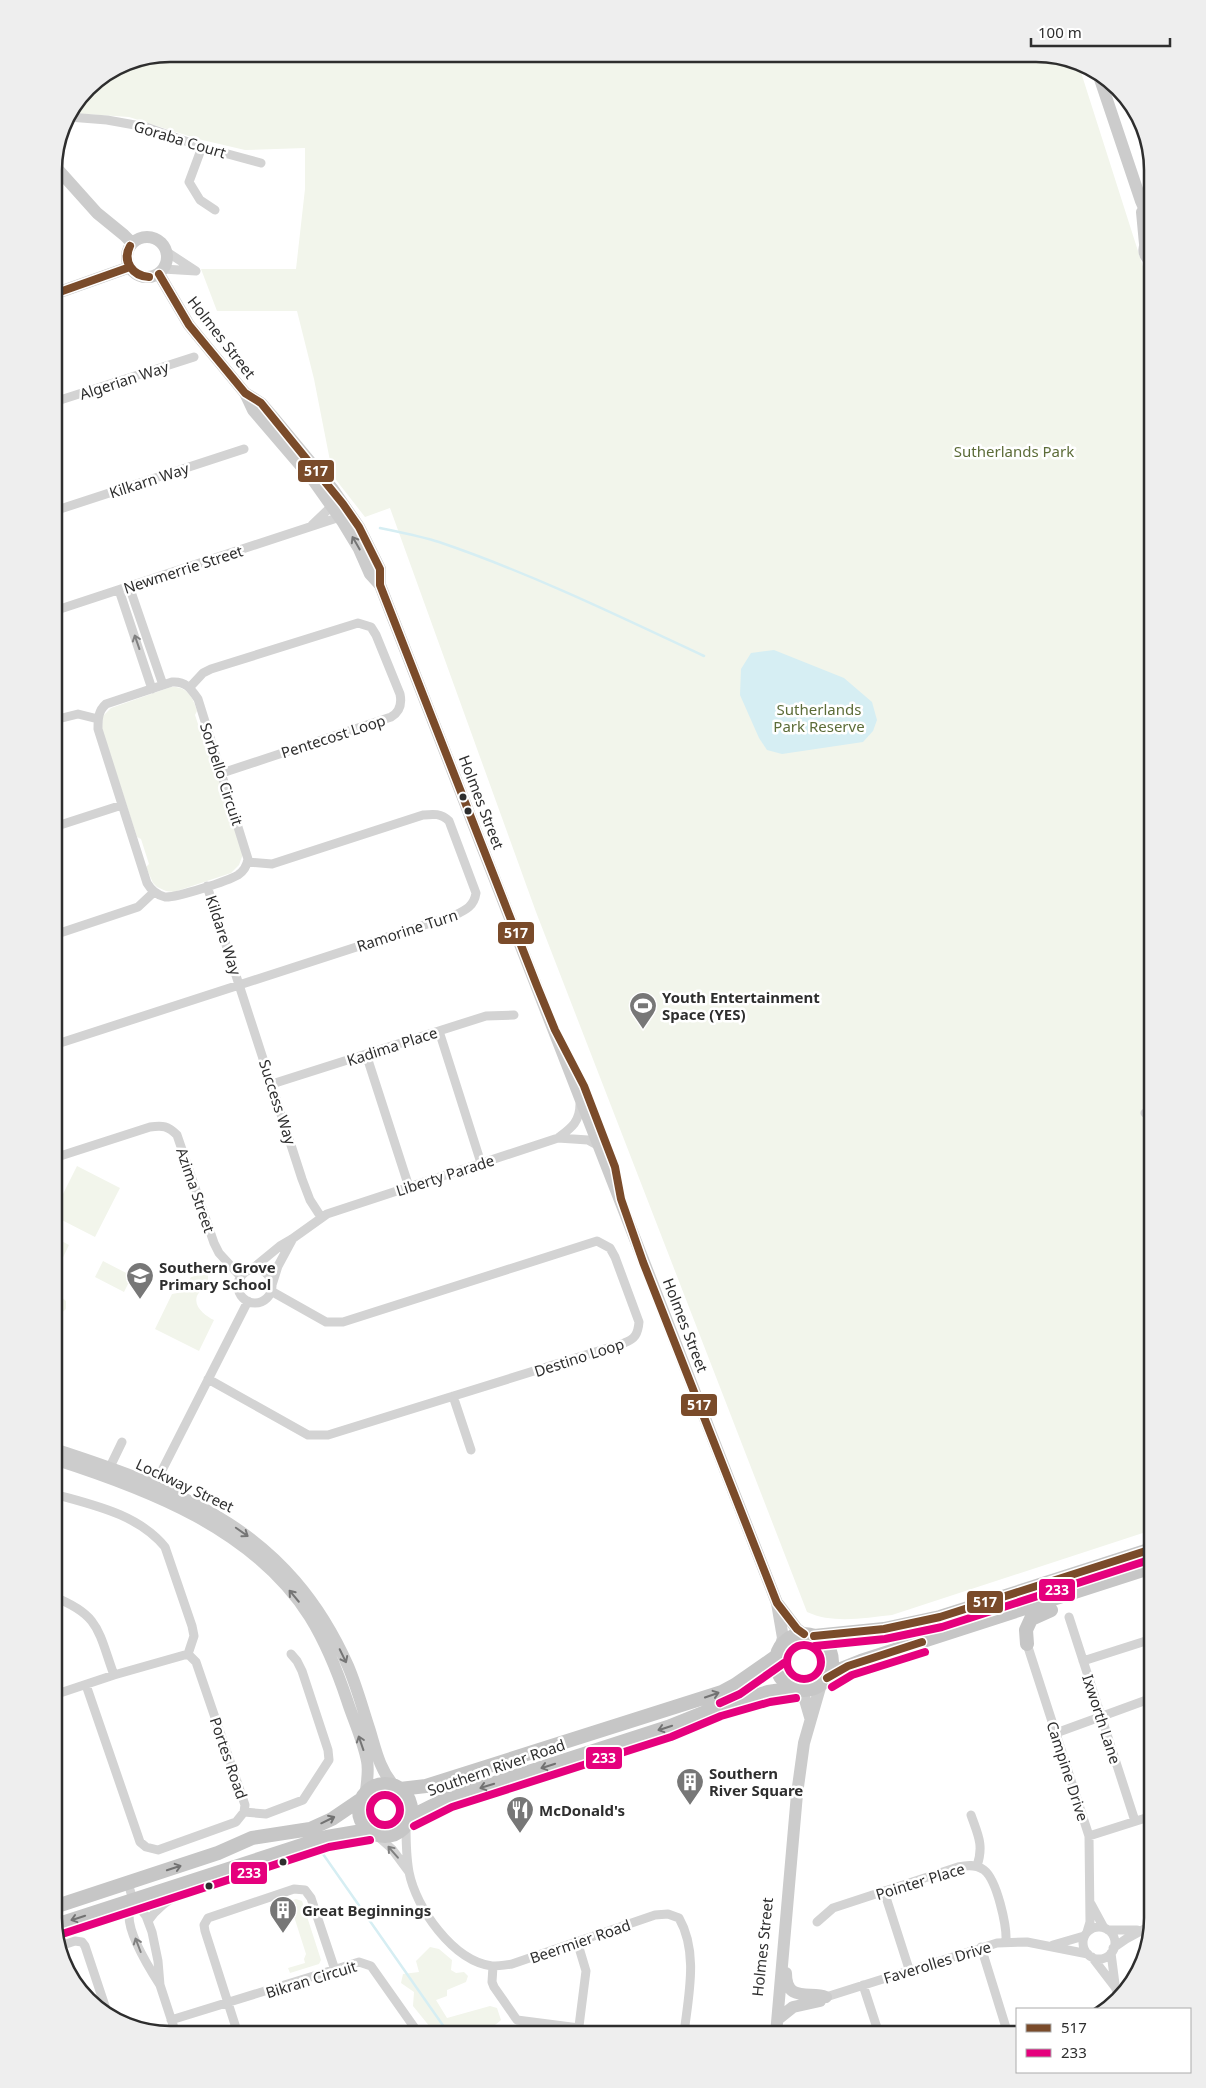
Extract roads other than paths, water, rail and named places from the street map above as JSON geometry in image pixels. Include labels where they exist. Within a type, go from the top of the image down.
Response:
[{"type":"main road","points":[[1102,86],[1144,208]]},
{"type":"main road","points":[[63,175],[97,213],[124,234],[132,243]]},
{"type":"main road","points":[[1141,201],[1144,216]]},
{"type":"main road","points":[[149,237],[160,242],[167,252],[166,264],[161,272],[148,277],[136,274],[130,267],[127,254],[132,243],[149,237]]},
{"type":"main road","points":[[63,291],[130,267]]},
{"type":"main road","name":"Holmes Street","points":[[161,272],[189,325],[245,393],[253,410],[345,515],[370,574],[380,585],[777,1602],[783,1638],[779,1651]]},
{"type":"main road","name":"Holmes Street","points":[[555,1030],[584,1086],[615,1168],[621,1199]]},
{"type":"main road","name":"Lockway Street","points":[[63,1453],[217,1515],[244,1532],[266,1550],[314,1604],[328,1626],[348,1668],[382,1770],[397,1787]]},
{"type":"main road","name":"Lockway Street","points":[[63,1462],[108,1472]]},
{"type":"main road","name":"Lockway Street","points":[[152,1490],[233,1538],[256,1556],[298,1599],[324,1641],[336,1667],[367,1761],[363,1796]]},
{"type":"main road","points":[[1144,1552],[940,1617],[884,1629],[795,1636],[779,1651],[777,1668],[780,1675],[789,1685],[797,1688],[813,1688],[841,1669],[861,1661],[1144,1571]]},
{"type":"main road","points":[[1027,1644],[1027,1625],[1031,1619],[1094,1596],[1098,1593],[1101,1585]]},
{"type":"main road","name":"Holmes Street","points":[[777,1602],[797,1630],[809,1635]]},
{"type":"main road","points":[[809,1635],[825,1643],[831,1654],[832,1666],[824,1681]]},
{"type":"main road","name":"Southern River Road","points":[[397,1787],[434,1783],[715,1694],[735,1686],[779,1651]]},
{"type":"main road","name":"Holmes Street","points":[[777,2026],[789,1898],[789,1863],[800,1770],[810,1717],[824,1681]]},
{"type":"main road","name":"Holmes Street","points":[[797,1688],[803,1693],[810,1717]]},
{"type":"main road","name":"Southern River Road","points":[[408,1821],[448,1798],[695,1718],[718,1707],[768,1692],[797,1688]]},
{"type":"main road","points":[[63,1904],[218,1853],[252,1838],[310,1828],[332,1819],[380,1784],[397,1787],[408,1799],[411,1811],[408,1821],[392,1835],[372,1832],[327,1837],[63,1923]]},
{"type":"main road","points":[[363,1796],[359,1807],[360,1820],[372,1832]]},
{"type":"main road","name":"Holmes Street","points":[[771,2026],[786,1872],[789,1863]]},
{"type":"main road","points":[[789,1898],[793,1918],[786,1981],[788,1986],[801,1995],[826,1997]]},
{"type":"main road","points":[[778,2019],[792,2007],[815,2003],[826,1997]]},
{"type":"street","name":"Goraba Court","points":[[77,118],[132,123],[166,133],[202,147],[260,163]]},
{"type":"street","points":[[202,147],[189,182],[200,200],[215,210]]},
{"type":"street","points":[[161,272],[196,271],[167,252]]},
{"type":"street","name":"Algerian Way","points":[[63,399],[194,357]]},
{"type":"street","name":"Kilkarn Way","points":[[63,508],[244,449]]},
{"type":"street","name":"Newmerrie Street","points":[[312,526],[335,502]]},
{"type":"street","name":"Newmerrie Street","points":[[63,608],[345,515]]},
{"type":"street","points":[[129,586],[162,685]]},
{"type":"street","points":[[120,590],[152,689]]},
{"type":"street","name":"Pentecost Loop","points":[[190,687],[203,673],[211,669],[358,623],[371,627],[376,635],[400,694],[399,710],[392,717],[222,773]]},
{"type":"street","points":[[190,687],[178,682],[162,685],[106,704],[100,711],[98,719],[98,729],[147,883],[154,892],[170,897],[208,886],[238,874],[248,862]]},
{"type":"street","name":"Sorbello Circuit","points":[[190,687],[198,699],[248,855],[248,862]]},
{"type":"street","points":[[63,718],[78,714],[98,719]]},
{"type":"street","points":[[63,825],[122,805]]},
{"type":"street","name":"Ramorine Turn","points":[[63,1042],[454,915],[470,908],[476,893],[449,821],[442,815],[423,815],[272,864],[248,862]]},
{"type":"street","name":"Kildare Way","points":[[208,886],[240,985]]},
{"type":"street","points":[[63,932],[138,907],[154,892]]},
{"type":"street","name":"Success Way","points":[[240,985],[308,1197],[321,1218]]},
{"type":"street","name":"Kadima Place","points":[[272,1084],[486,1016],[514,1015]]},
{"type":"street","points":[[439,1031],[482,1163]]},
{"type":"street","points":[[366,1054],[409,1187]]},
{"type":"street","name":"Liberty Parade","points":[[252,1269],[280,1246],[334,1211],[558,1138],[577,1121],[580,1114],[580,1099]]},
{"type":"street","name":"Azima Street","points":[[63,1155],[161,1125],[170,1128],[177,1135],[219,1254],[241,1277]]},
{"type":"street","points":[[558,1138],[588,1140],[599,1146]]},
{"type":"street","name":"Liberty Parade","points":[[272,1289],[278,1266],[292,1239]]},
{"type":"street","name":"Destino Loop","points":[[208,1379],[308,1435],[328,1435],[624,1343],[636,1336],[639,1322],[610,1248],[598,1241],[343,1322],[326,1322],[272,1289]]},
{"type":"street","points":[[252,1269],[265,1272],[270,1278],[272,1289],[262,1301],[248,1301],[240,1293],[239,1282],[241,1277],[252,1269]]},
{"type":"street","points":[[152,1490],[248,1301]]},
{"type":"street","points":[[453,1396],[471,1450]]},
{"type":"street","points":[[108,1472],[122,1442]]},
{"type":"street","points":[[63,1497],[128,1518],[156,1537],[165,1547],[194,1636],[188,1654],[114,1674],[63,1692]]},
{"type":"street","points":[[63,1601],[80,1608],[96,1625],[114,1674]]},
{"type":"street","name":"Ixworth Lane","points":[[1069,1617],[1135,1821]]},
{"type":"street","points":[[1083,1661],[1144,1642]]},
{"type":"street","name":"Campine Drive","points":[[1027,1644],[1088,1836],[1090,1922],[1085,1934]]},
{"type":"street","name":"Portes Road","points":[[86,1685],[140,1842],[146,1847],[158,1850],[228,1826],[236,1822],[244,1812],[245,1805],[196,1662],[188,1654]]},
{"type":"street","points":[[244,1812],[266,1814],[303,1800],[329,1760],[328,1750],[302,1671],[292,1654]]},
{"type":"street","points":[[1056,1733],[1144,1701]]},
{"type":"street","points":[[972,1815],[981,1842],[982,1852],[977,1866]]},
{"type":"street","points":[[1088,1836],[1144,1818]]},
{"type":"street","name":"Beermier Road","points":[[408,1821],[409,1872],[418,1899],[433,1924],[465,1955],[478,1962],[493,1966],[512,1964],[655,1915],[668,1914],[679,1918],[686,1929],[691,1965],[685,2026]]},
{"type":"street","name":"Beermier Road","points":[[372,1832],[392,1849],[409,1872]]},
{"type":"street","name":"Pointer Place","points":[[817,1922],[833,1908],[968,1865],[977,1866],[984,1870],[991,1878],[1005,1924],[1006,1942]]},
{"type":"street","points":[[148,1921],[167,1900],[203,1878]]},
{"type":"street","points":[[128,1883],[133,1900],[148,1921],[157,1951],[160,1985]]},
{"type":"street","points":[[235,2025],[205,1931],[204,1925],[206,1921],[213,1915],[294,1889],[305,1890],[311,1898],[335,1970]]},
{"type":"street","points":[[884,1891],[909,1969]]},
{"type":"street","points":[[133,1900],[129,1914],[130,1923],[140,1950],[160,1985],[173,2025]]},
{"type":"street","name":"Campine Drive","points":[[1089,1902],[1106,1929]]},
{"type":"street","points":[[1116,1990],[1083,1946],[1085,1934],[1095,1927],[1106,1929],[1143,1928]]},
{"type":"street","points":[[1106,1929],[1114,1938],[1112,1950],[1117,1989]]},
{"type":"street","points":[[1090,1956],[1102,1958],[1143,1930]]},
{"type":"street","name":"Faverolles Drive","points":[[1050,1946],[1085,1934]]},
{"type":"street","points":[[66,1944],[75,1941],[82,1942],[85,1946],[104,2002]]},
{"type":"street","points":[[577,1941],[586,1971],[580,2025]]},
{"type":"street","name":"Faverolles Drive","points":[[826,1997],[909,1969],[981,1947],[1006,1942],[1050,1946],[1090,1956]]},
{"type":"street","points":[[981,1947],[1006,2026]]},
{"type":"street","name":"Bikran Circuit","points":[[171,2020],[359,1962],[371,1966],[413,2025]]},
{"type":"street","points":[[493,1966],[494,1987],[516,2020],[547,2025]]},
{"type":"street","points":[[862,1986],[876,2026]]},
{"type":"water","points":[[774,650],[844,678],[872,702],[877,720],[873,731],[863,742],[782,754],[767,750],[759,738],[740,695],[741,669],[751,653]]},
{"type":"waterway","points":[[380,528],[439,542],[507,567],[573,595],[704,656]]},
{"type":"waterway","points":[[323,1854],[443,2025]]},
{"type":"place","name":"Youth Entertainment Space (YES)","points":[[643,1030]]},
{"type":"place","name":"Southern Grove Primary School","points":[[140,1300]]},
{"type":"place","name":"Southern River Square","points":[[690,1806]]},
{"type":"place","name":"McDonald's","points":[[520,1834]]},
{"type":"place","name":"Great Beginnings","points":[[283,1934]]},
{"type":"park label","name":"Sutherlands Park","points":[[1014,451]]},
{"type":"park label","name":"Sutherlands Park Reserve","points":[[819,718]]}]
